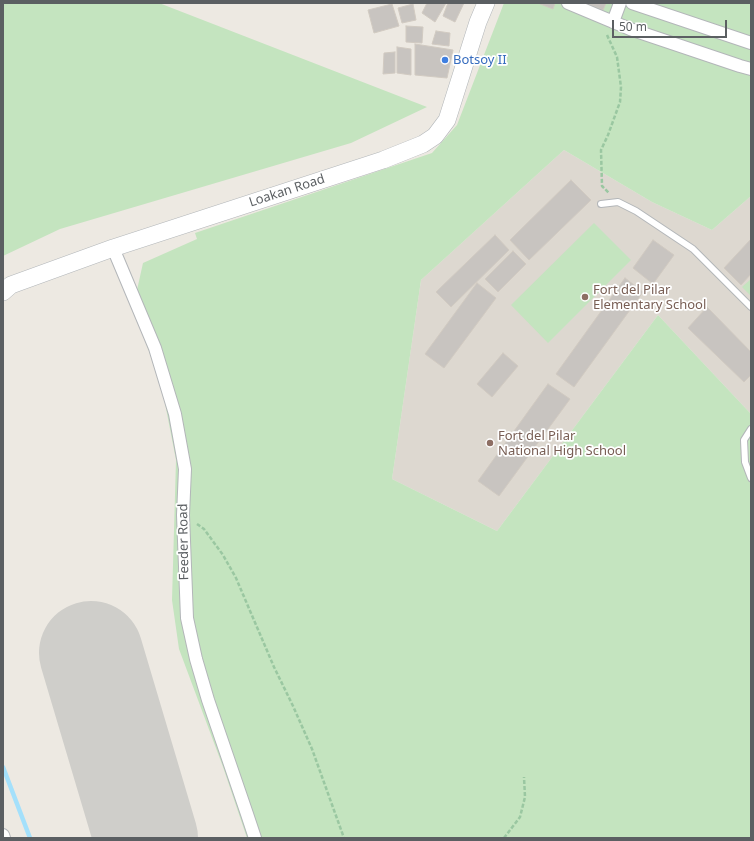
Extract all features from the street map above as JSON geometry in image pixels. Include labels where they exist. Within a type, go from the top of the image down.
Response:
[{"type":"main road","name":"Loakan Road","points":[[3,292],[11,285],[113,248],[383,160],[423,144],[435,136],[448,120],[478,22],[486,3]]},
{"type":"street","points":[[568,3],[609,27],[630,29],[751,69]]},
{"type":"street","points":[[609,27],[620,3]]},
{"type":"street","points":[[632,3],[751,43]]},
{"type":"street","name":"Feeder Road","points":[[113,248],[154,348],[175,414],[185,469],[183,515],[187,618],[196,659],[208,700],[255,838]]},
{"type":"lane","points":[[601,204],[618,202],[636,211],[693,248],[751,307]]},
{"type":"lane","points":[[751,429],[744,440],[745,462],[751,478]]},
{"type":"path","points":[[609,27],[617,57],[621,87],[620,102],[601,150],[602,186],[618,202]]},
{"type":"path","points":[[183,515],[204,529],[223,555],[236,578],[274,667],[312,748],[344,838]]},
{"type":"path","points":[[504,838],[520,817],[525,797],[524,777]]},
{"type":"shaded area","name":"Fort del Pilar Elementary School","points":[[564,150],[652,202],[712,230],[751,196],[751,414],[658,315],[497,531],[392,479],[421,280]]},
{"type":"green space","points":[[3,3],[159,3],[427,107],[351,143],[60,229],[3,256]]},
{"type":"green space","points":[[504,3],[751,3],[751,196],[712,230],[652,202],[564,150],[421,280],[392,479],[497,531],[658,315],[751,414],[751,838],[247,838],[223,767],[179,649],[172,600],[176,460],[164,398],[133,308],[143,263],[197,239],[195,233],[432,153],[457,125]]},
{"type":"green space","points":[[594,223],[631,260],[548,343],[511,305]]},
{"type":"green space","points":[[751,279],[751,296],[742,287]]},
{"type":"building","points":[[427,3],[446,3],[435,22],[422,13]]},
{"type":"building","points":[[448,3],[464,3],[455,22],[443,16]]},
{"type":"building","points":[[538,3],[555,3],[553,9]]},
{"type":"building","points":[[586,3],[606,3],[603,10]]},
{"type":"building","points":[[392,4],[399,26],[374,33],[368,10]]},
{"type":"building","points":[[413,4],[416,20],[402,23],[398,8]]},
{"type":"building","points":[[406,26],[423,27],[422,43],[406,42]]},
{"type":"building","points":[[436,31],[450,33],[449,46],[432,44]]},
{"type":"building","points":[[415,44],[453,50],[447,78],[415,75]]},
{"type":"building","points":[[397,47],[411,49],[411,75],[397,73]]},
{"type":"building","points":[[395,52],[395,73],[383,74],[384,53]]},
{"type":"building","points":[[571,180],[591,200],[529,260],[510,240]]},
{"type":"building","points":[[495,235],[509,250],[451,307],[436,292]]},
{"type":"building","points":[[751,239],[751,274],[741,285],[724,268]]},
{"type":"building","points":[[653,240],[674,255],[653,284],[633,268]]},
{"type":"building","points":[[513,251],[526,264],[498,292],[485,279]]},
{"type":"building","points":[[625,278],[643,292],[574,387],[556,374]]},
{"type":"building","points":[[477,283],[496,298],[444,368],[425,354]]},
{"type":"building","points":[[707,307],[751,352],[751,375],[744,382],[688,328]]},
{"type":"building","points":[[503,353],[518,366],[492,397],[477,384]]},
{"type":"building","points":[[548,384],[570,399],[499,496],[478,481]]},
{"type":"waterway","points":[[3,767],[30,838]]},
{"type":"runway","points":[[91,653],[146,838]]},
{"type":"place","name":"Botsoy II","points":[[445,60]]},
{"type":"place","name":"Fort del Pilar Elementary School","points":[[585,297]]},
{"type":"place","name":"Fort del Pilar National High School","points":[[490,443]]}]
